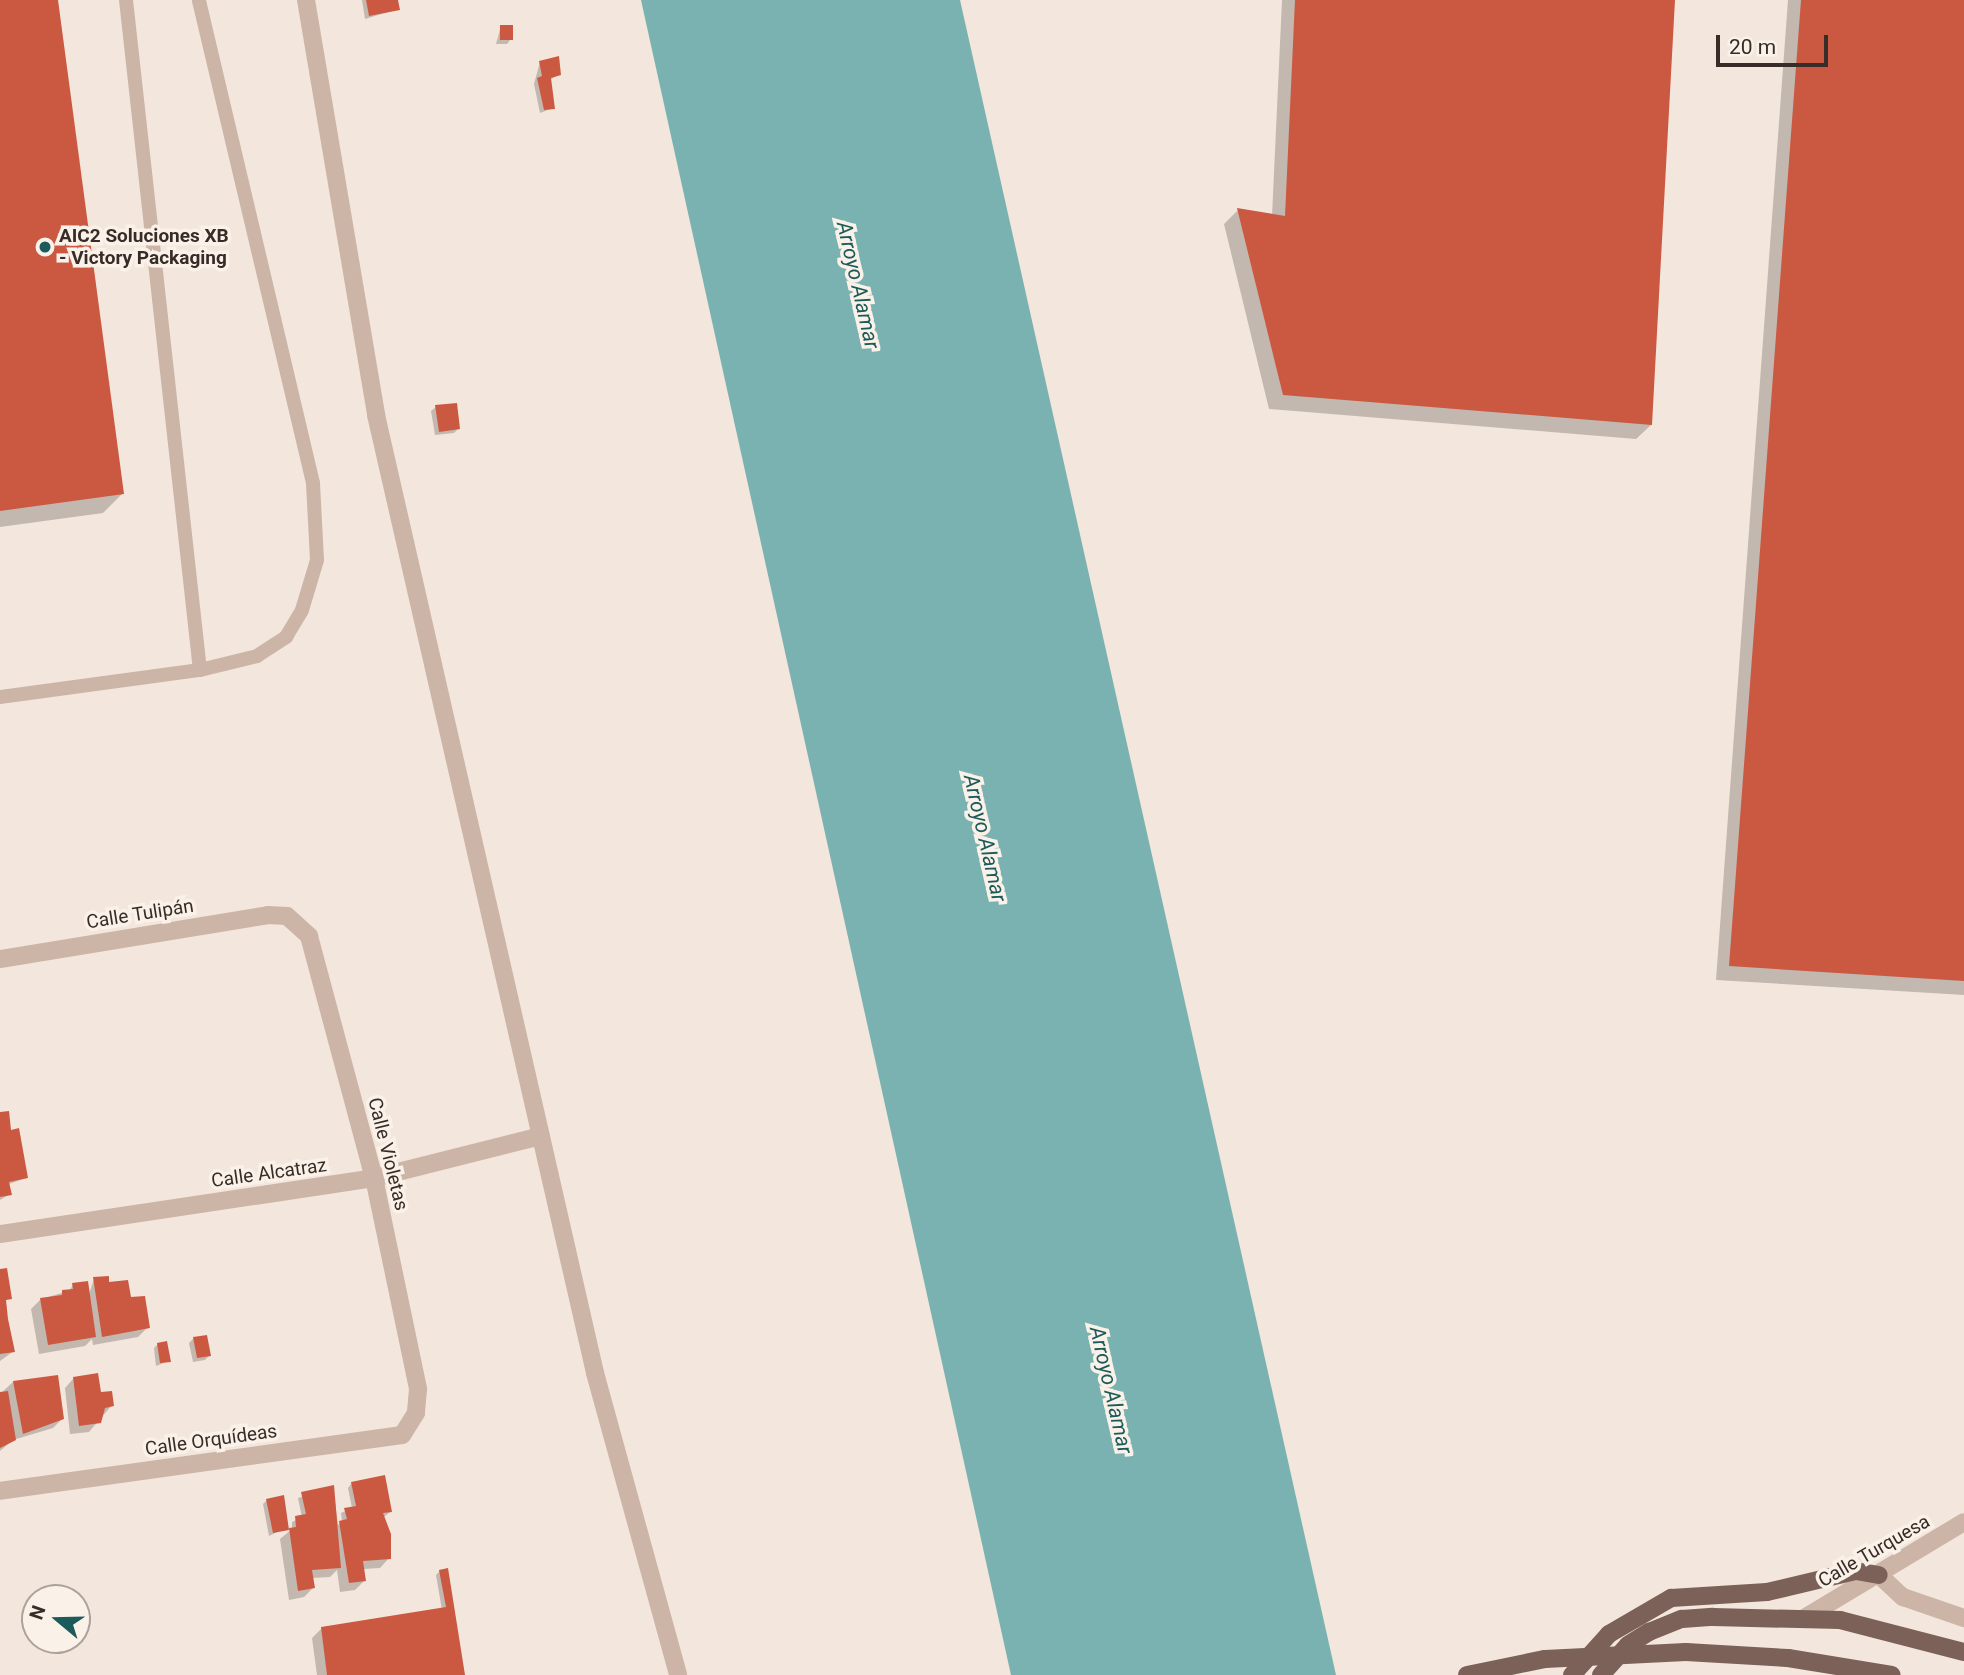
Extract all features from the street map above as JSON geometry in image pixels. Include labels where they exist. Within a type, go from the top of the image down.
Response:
[{"type":"main road","points":[[1572,1675],[1609,1634],[1671,1598],[1767,1592],[1856,1571],[1879,1575]]},
{"type":"main road","points":[[1601,1675],[1628,1645],[1682,1619],[1806,1617],[1899,1633],[1964,1653]]},
{"type":"main road","points":[[1467,1675],[1545,1660],[1686,1652],[1788,1658],[1892,1675]]},
{"type":"street","points":[[306,0],[376,415],[595,1373],[678,1675]]},
{"type":"street","name":"Calle Tulipán","points":[[0,959],[268,915],[287,916]]},
{"type":"street","name":"Calle Violetas","points":[[287,916],[309,936],[374,1178],[418,1389],[416,1413]]},
{"type":"street","name":"Calle Alcatraz","points":[[0,1234],[374,1178],[541,1136]]},
{"type":"street","name":"Calle Orquídeas","points":[[0,1491],[402,1435],[416,1413]]},
{"type":"street","name":"Calle Turquesa","points":[[1806,1617],[1964,1522]]},
{"type":"street","points":[[1879,1575],[1903,1597],[1964,1618]]},
{"type":"lane","points":[[126,0],[200,670]]},
{"type":"lane","points":[[0,697],[200,670],[257,656],[286,637],[302,610],[317,560],[313,483],[199,0]]},
{"type":"water","name":"Arroyo Alamar","points":[[641,0],[960,0],[1336,1675],[1011,1675]]},
{"type":"building","name":"AIC2 Soluciones XB - Victory Packaging","points":[[0,0],[58,0],[124,494],[0,511]]},
{"type":"building","points":[[366,0],[398,0],[400,10],[369,16]]},
{"type":"building","points":[[1295,0],[1675,0],[1652,425],[1283,395],[1237,208],[1285,216]]},
{"type":"building","points":[[1801,0],[1964,0],[1964,981],[1729,966]]},
{"type":"building","points":[[500,25],[513,25],[513,40],[500,40]]},
{"type":"building","points":[[559,56],[561,75],[551,78],[555,109],[544,110],[537,78],[542,76],[539,61]]},
{"type":"building","points":[[457,403],[460,429],[439,432],[435,405]]},
{"type":"building","points":[[9,1111],[11,1130],[19,1128],[28,1178],[9,1182],[12,1195],[0,1197],[0,1112]]},
{"type":"building","points":[[7,1268],[12,1299],[6,1300],[15,1352],[0,1354],[0,1269]]},
{"type":"building","points":[[109,1276],[109,1282],[128,1280],[131,1297],[145,1296],[150,1328],[102,1337],[93,1277]]},
{"type":"building","points":[[88,1281],[96,1337],[48,1345],[40,1298],[62,1295],[62,1290],[73,1289],[72,1283]]},
{"type":"building","points":[[207,1335],[211,1356],[197,1358],[193,1337]]},
{"type":"building","points":[[167,1341],[171,1362],[160,1363],[157,1343]]},
{"type":"building","points":[[98,1373],[101,1392],[112,1391],[114,1406],[105,1408],[101,1423],[79,1426],[73,1377]]},
{"type":"building","points":[[58,1375],[64,1419],[23,1434],[13,1381]]},
{"type":"building","points":[[8,1391],[16,1440],[0,1448],[0,1392]]},
{"type":"building","points":[[385,1475],[392,1512],[383,1513],[391,1534],[391,1559],[363,1561],[366,1581],[349,1583],[339,1521],[347,1519],[344,1508],[356,1506],[351,1482]]},
{"type":"building","points":[[334,1485],[341,1568],[312,1570],[315,1588],[298,1591],[289,1528],[296,1527],[295,1516],[306,1514],[301,1492]]},
{"type":"building","points":[[284,1495],[289,1530],[273,1533],[266,1499]]},
{"type":"building","points":[[448,1568],[465,1675],[327,1675],[321,1627],[446,1607],[439,1570]]},
{"type":"place","name":"AIC2 Soluciones XB - Victory Packaging","points":[[45,247]]}]
